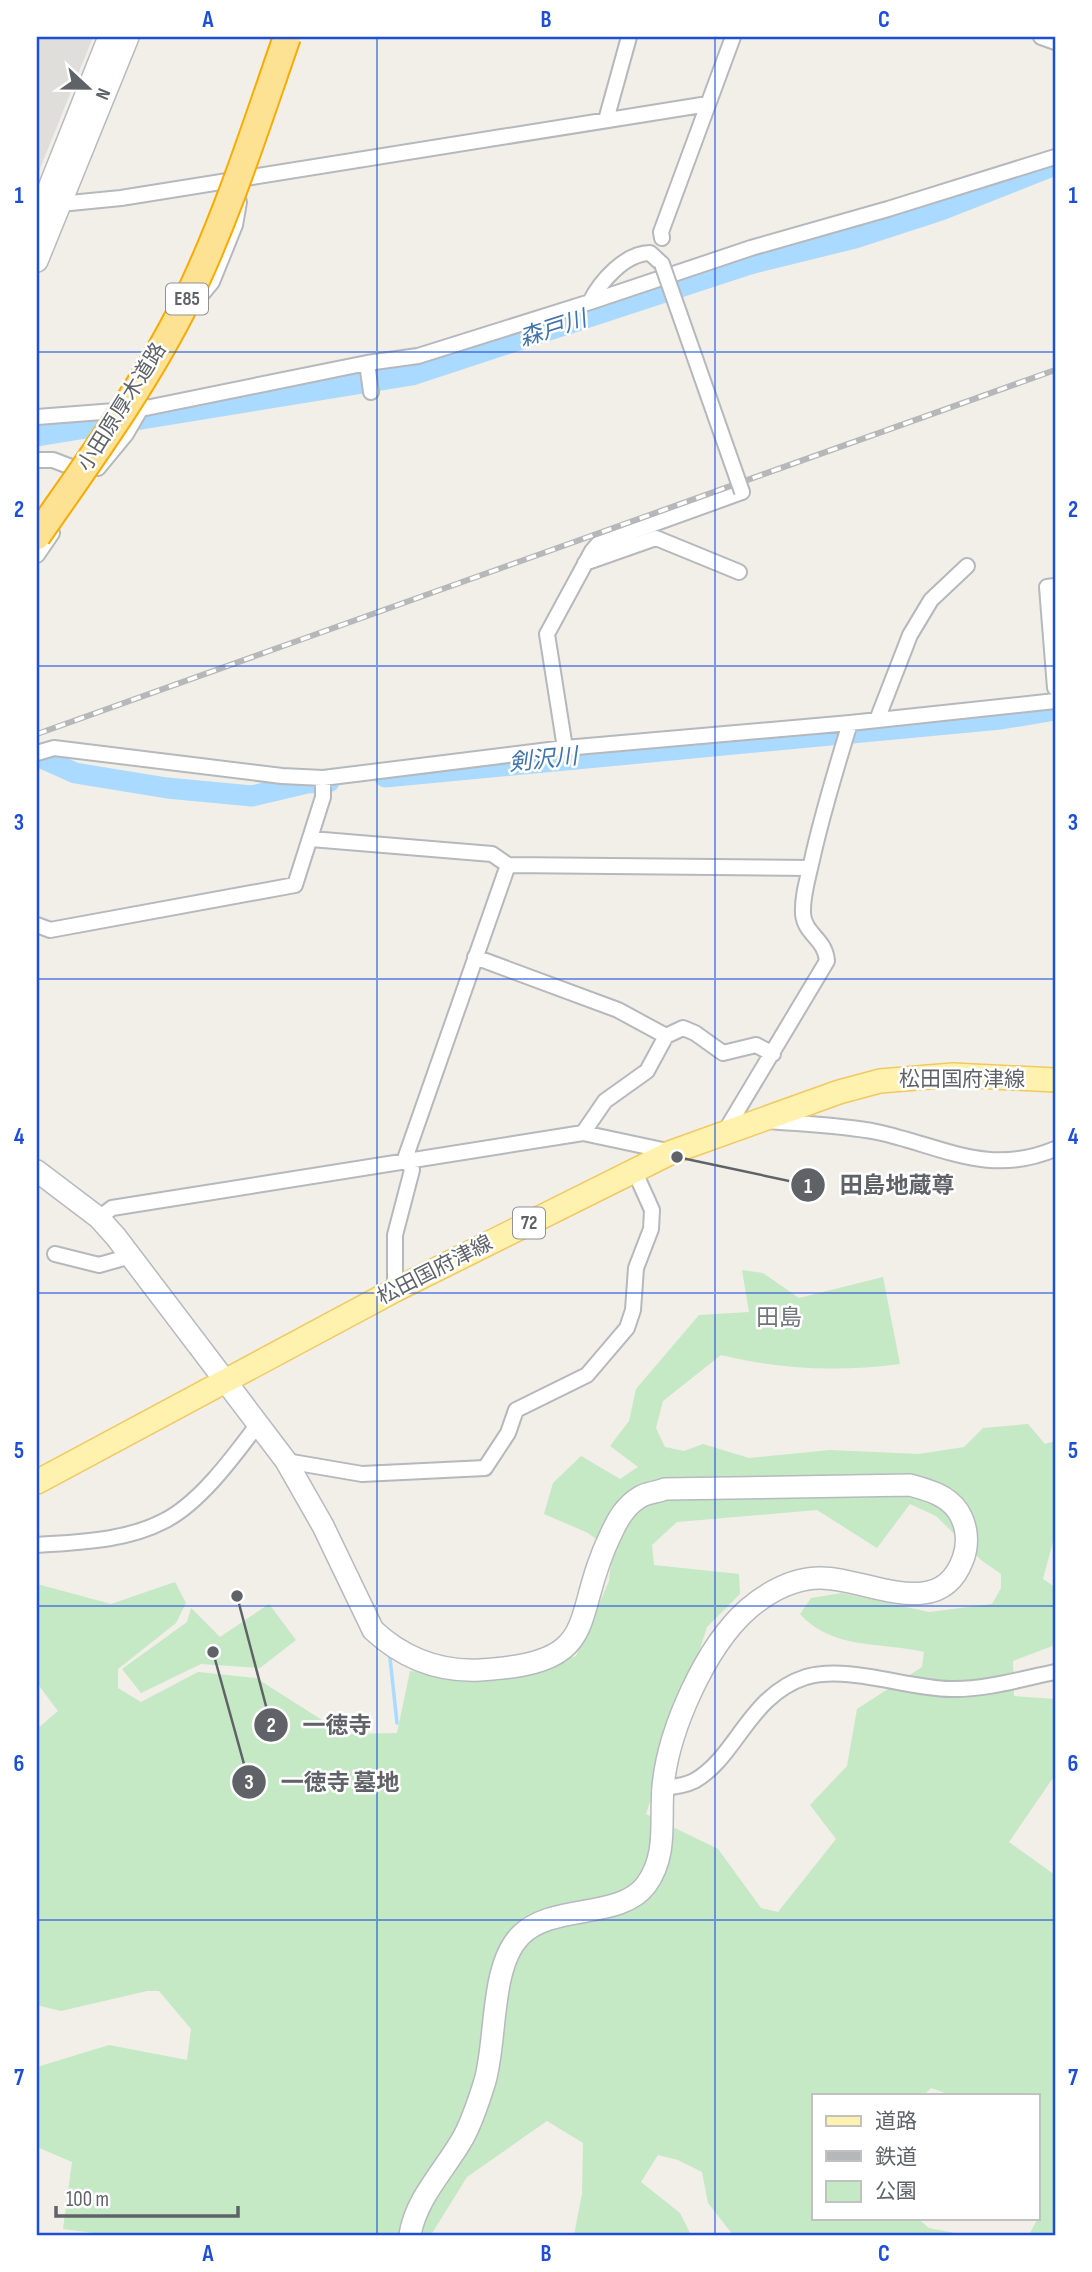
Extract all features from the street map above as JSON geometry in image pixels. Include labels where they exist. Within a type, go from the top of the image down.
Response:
[{"type":"highway","name":"小田原厚木道路","points":[[37,510],[138,357],[171,296],[225,165],[270,37]]},
{"type":"highway","name":"小田原厚木道路","points":[[37,536],[107,434],[184,305],[236,183],[287,37]]},
{"type":"main road","name":"松田国府津線","points":[[37,1482],[395,1290],[672,1152],[758,1120],[880,1081],[953,1075],[1055,1080]]},
{"type":"street","points":[[37,218],[109,37]]},
{"type":"street","points":[[37,261],[128,37]]},
{"type":"street","points":[[37,555],[92,475],[126,434],[202,291],[212,282],[235,225],[247,178],[298,37]]},
{"type":"street","points":[[606,120],[629,37]]},
{"type":"street","points":[[662,238],[661,232],[733,37]]},
{"type":"street","points":[[1041,37],[1055,42]]},
{"type":"street","points":[[60,204],[247,178],[708,104]]},
{"type":"street","points":[[37,417],[141,409],[367,363],[418,356],[751,248],[888,209],[1055,156]]},
{"type":"street","points":[[565,748],[547,634],[598,544],[743,492],[662,264],[650,253],[631,258],[603,281],[590,302]]},
{"type":"street","points":[[367,363],[371,392]]},
{"type":"street","points":[[37,460],[53,460],[92,475]]},
{"type":"street","points":[[585,563],[656,537],[739,572]]},
{"type":"street","points":[[877,720],[910,635],[931,600],[967,566]]},
{"type":"street","points":[[1055,586],[1047,587],[1055,688]]},
{"type":"street","points":[[38,753],[54,748],[323,779],[565,748],[850,723],[1055,701]]},
{"type":"street","points":[[724,1134],[827,961],[825,946],[808,929],[803,916],[810,869],[850,723]]},
{"type":"street","points":[[37,925],[50,930],[295,885],[323,797],[323,779]]},
{"type":"street","points":[[311,839],[492,854],[509,865],[810,869]]},
{"type":"street","points":[[395,1290],[395,1235],[412,1170],[406,1156],[509,865]]},
{"type":"street","points":[[475,957],[618,1010],[666,1036]]},
{"type":"street","points":[[583,1133],[605,1101],[647,1071],[666,1036],[683,1028],[695,1033],[723,1053],[755,1045],[773,1054]]},
{"type":"street","points":[[758,1120],[854,1128],[967,1157],[1017,1162],[1055,1149]]},
{"type":"street","points":[[99,1218],[112,1208],[409,1163],[583,1133],[647,1144],[672,1152]]},
{"type":"street","points":[[286,1461],[362,1474],[485,1468],[508,1433],[516,1410],[567,1388],[587,1375],[627,1328],[634,1310],[635,1268],[651,1229],[652,1210],[634,1170]]},
{"type":"street","points":[[37,1171],[99,1218],[131,1256],[286,1461],[323,1526],[373,1630],[404,1654],[422,1662],[470,1670],[531,1664],[553,1656],[568,1644],[581,1628],[602,1552],[620,1514],[641,1495],[681,1487],[910,1485],[938,1494],[955,1507],[965,1528],[966,1549],[957,1572],[940,1587],[910,1595],[830,1578],[789,1584],[774,1590],[746,1611],[720,1643],[677,1722],[663,1788],[660,1854],[646,1886],[625,1900],[543,1920],[528,1928],[512,1946],[502,1973],[493,2049],[474,2114],[461,2141],[419,2207],[410,2235]]},
{"type":"street","points":[[55,1254],[99,1265],[131,1256]]},
{"type":"street","points":[[37,1545],[131,1534],[166,1521],[226,1466],[258,1424]]},
{"type":"street","points":[[663,1788],[682,1785],[701,1776],[767,1699],[806,1677],[842,1674],[916,1686],[961,1689],[1055,1672]]},
{"type":"shaded area","points":[[37,37],[93,37],[37,176]]},
{"type":"green space","points":[[742,1270],[763,1273],[799,1298],[883,1277],[900,1364],[855,1368],[788,1367],[721,1355],[663,1401],[656,1428],[665,1447],[684,1451],[703,1444],[749,1458],[830,1450],[919,1454],[964,1447],[983,1428],[1028,1424],[1045,1444],[1055,1441],[1055,1534],[1043,1579],[1055,1587],[1055,1645],[1013,1661],[1014,1696],[1055,1699],[1055,1775],[1009,1842],[1055,1875],[1055,2235],[1029,2235],[1037,2220],[1040,2220],[1040,2094],[948,2094],[931,2088],[925,2094],[812,2094],[812,2220],[919,2220],[929,2228],[965,2235],[733,2235],[708,2203],[702,2172],[678,2160],[658,2155],[641,2182],[680,2213],[691,2235],[574,2235],[582,2194],[583,2143],[547,2121],[467,2177],[431,2235],[109,2235],[63,2229],[72,2162],[37,2147],[37,2067],[109,2045],[187,2060],[191,2029],[159,1991],[147,1991],[61,2011],[37,2005],[37,1729],[58,1711],[37,1683],[37,1584],[111,1604],[175,1582],[186,1603],[176,1623],[118,1669],[118,1688],[141,1702],[198,1672],[256,1678],[344,1734],[397,1733],[410,1671],[497,1681],[576,1656],[609,1581],[612,1551],[588,1533],[544,1514],[553,1483],[581,1456],[620,1479],[638,1467],[610,1446],[629,1421],[636,1389],[699,1315],[749,1312]],"holes":[[[910,1504],[936,1516],[981,1560],[1001,1574],[1001,1588],[992,1604],[929,1612],[842,1593],[811,1598],[800,1614],[813,1626],[842,1639],[924,1652],[922,1667],[857,1709],[847,1766],[810,1805],[836,1839],[778,1912],[761,1908],[718,1849],[646,1814],[707,1627],[740,1594],[739,1574],[654,1565],[652,1545],[677,1522],[817,1510],[877,1548]]]},
{"type":"green space","points":[[269,1604],[296,1640],[260,1668],[201,1664],[141,1693],[122,1669],[187,1622],[191,1608],[220,1637]]},
{"type":"waterway","name":"森戸川","points":[[37,436],[412,375],[750,264],[855,238],[941,210],[1055,165]]},
{"type":"waterway","name":"剣沢川","points":[[385,777],[1001,719],[1055,710]]},
{"type":"waterway","name":"剣沢川","points":[[37,756],[75,773],[167,788],[252,796],[307,783],[329,782]]},
{"type":"waterway","points":[[390,1658],[397,1723]]},
{"type":"railway","points":[[37,734],[1055,370]]},
{"type":"place","name":"田島地蔵尊","points":[[677,1157]]},
{"type":"place","name":"一徳寺","points":[[237,1596]]},
{"type":"place","name":"一徳寺 墓地","points":[[213,1652]]},
{"type":"district","name":"田島","points":[[779,1318]]}]
